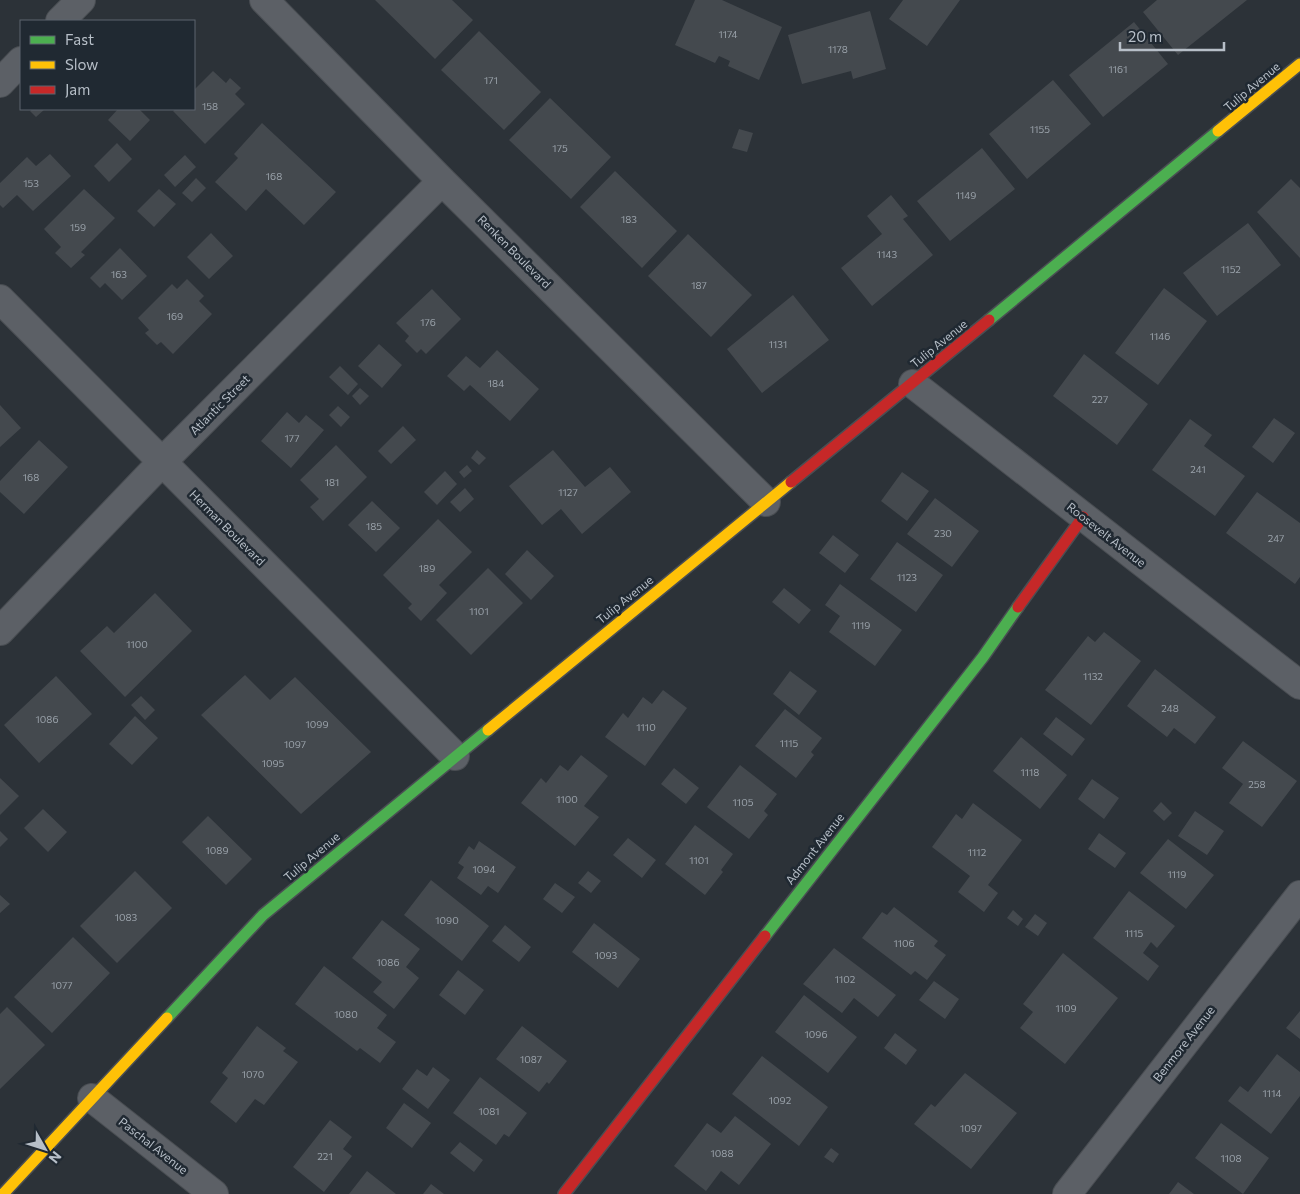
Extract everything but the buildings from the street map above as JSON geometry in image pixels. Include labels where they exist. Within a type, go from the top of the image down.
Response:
[{"type":"main road","name":"Tulip Avenue","points":[[2,1194],[263,915],[455,756],[913,384],[1300,64]]},
{"type":"main road","name":"Admont Avenue","points":[[564,1194],[983,657],[1083,517]]},
{"type":"street","points":[[61,20],[81,0]]},
{"type":"street","name":"Renken Boulevard","points":[[264,0],[442,181],[766,502]]},
{"type":"street","points":[[0,83],[20,62]]},
{"type":"street","name":"Atlantic Street","points":[[0,631],[162,462],[442,181]]},
{"type":"street","name":"Herman Boulevard","points":[[0,299],[455,756]]},
{"type":"street","name":"Roosevelt Avenue","points":[[913,384],[1300,685]]},
{"type":"street","name":"Benmore Avenue","points":[[1067,1194],[1300,895]]},
{"type":"street","name":"Paschal Avenue","points":[[92,1098],[214,1194]]},
{"type":"traffic: fast","points":[[989,320],[1218,131]]},
{"type":"traffic: fast","points":[[765,936],[983,657],[1018,607]]},
{"type":"traffic: fast","points":[[167,1018],[263,915],[488,730]]},
{"type":"traffic: slow","points":[[1218,131],[1300,64]]},
{"type":"traffic: slow","points":[[488,730],[791,482]]},
{"type":"traffic: slow","points":[[3,1194],[167,1018]]},
{"type":"traffic: jam","points":[[791,482],[989,320]]},
{"type":"traffic: jam","points":[[1018,607],[1083,517]]},
{"type":"traffic: jam","points":[[564,1194],[765,936]]}]
